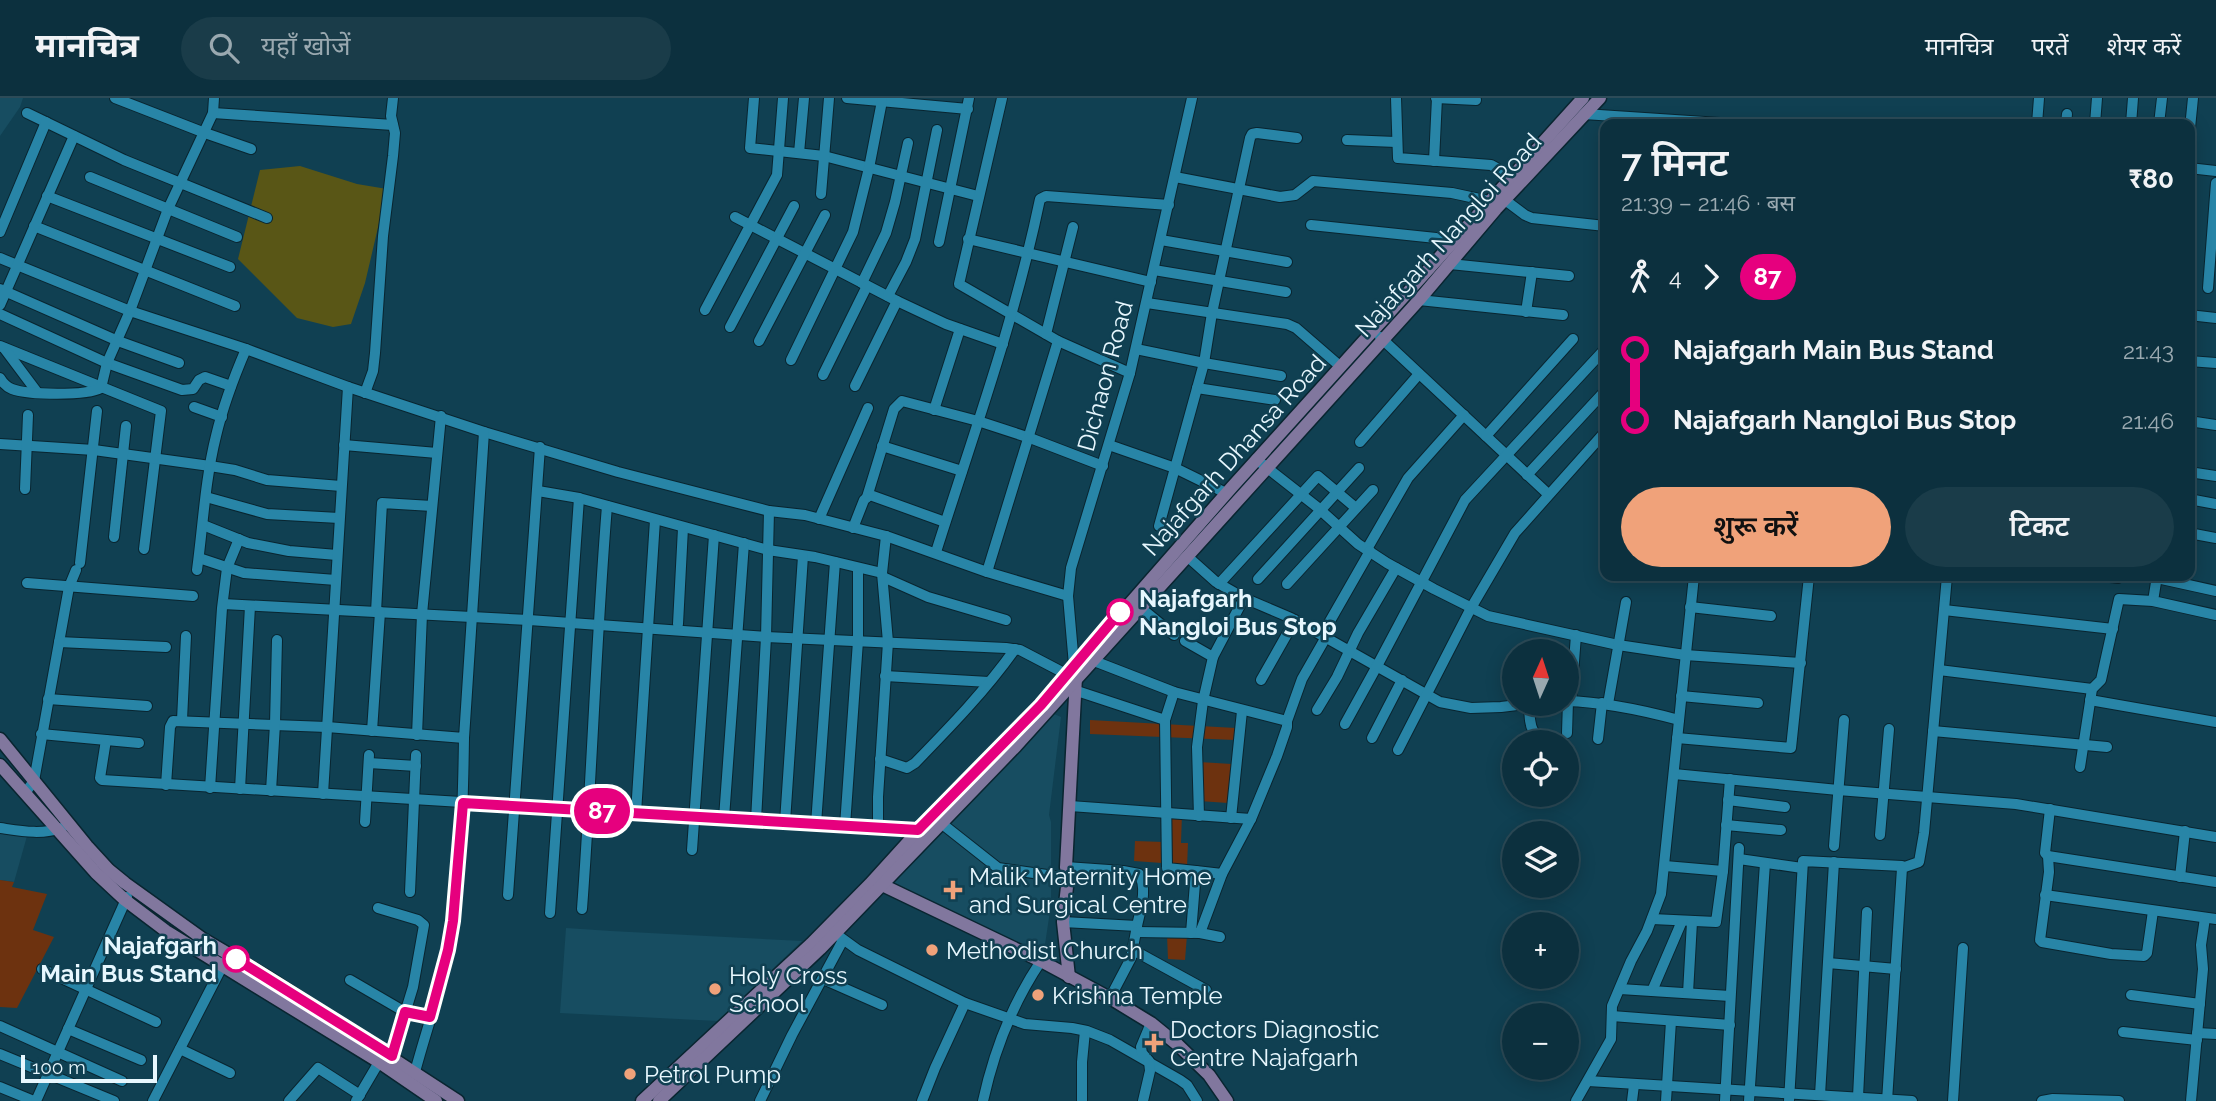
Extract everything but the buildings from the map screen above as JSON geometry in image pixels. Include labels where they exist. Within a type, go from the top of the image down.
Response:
[{"type":"main road","name":"Najafgarh Dhansa Road","points":[[642,1101],[878,883],[918,830],[1041,705],[1073,677],[1226,493],[1261,464],[1340,367],[1378,335],[1451,244],[1496,198],[1511,176],[1583,98]]},
{"type":"main road","name":"Najafgarh Nangloi Road","points":[[1073,677],[1094,661],[1188,557],[1261,464],[1378,335],[1419,300],[1450,264],[1496,198],[1600,98]]},
{"type":"main road","name":"Dichaon Road","points":[[1069,976],[1063,922],[1070,806],[1073,677]]},
{"type":"main road","points":[[659,1101],[839,937],[878,883],[942,823],[1073,677]]},
{"type":"main road","points":[[0,739],[109,870],[203,939],[225,960],[436,1101]]},
{"type":"main road","points":[[0,765],[96,873],[125,900],[166,931],[225,960],[392,1056],[458,1101]]},
{"type":"main road","points":[[878,883],[1041,961],[1151,1023],[1209,1075],[1227,1101]]},
{"type":"street","points":[[115,98],[251,149]]},
{"type":"street","points":[[101,388],[107,363],[130,311],[168,209],[213,113],[214,98]]},
{"type":"street","points":[[365,393],[373,371],[375,353],[383,236],[395,133],[391,116],[393,98]]},
{"type":"street","points":[[754,98],[750,148],[824,156],[978,196]]},
{"type":"street","points":[[705,310],[777,175],[783,98]]},
{"type":"street","points":[[799,153],[804,98]]},
{"type":"street","points":[[821,194],[829,98]]},
{"type":"street","points":[[847,98],[927,102],[968,109]]},
{"type":"street","points":[[939,243],[969,98]]},
{"type":"street","points":[[1002,98],[959,284],[1058,341],[1130,373]]},
{"type":"street","name":"Dichaon Road","points":[[1073,677],[1068,596],[1073,561],[1130,373],[1192,98]]},
{"type":"street","points":[[1396,98],[1398,158],[1490,165],[1511,176]]},
{"type":"street","points":[[1434,161],[1437,98],[1476,100]]},
{"type":"street","points":[[2037,119],[2039,98]]},
{"type":"street","points":[[2095,119],[2097,98]]},
{"type":"street","points":[[2131,119],[2133,98]]},
{"type":"street","points":[[2160,119],[2162,98]]},
{"type":"street","points":[[2191,119],[2193,98]]},
{"type":"street","points":[[791,360],[853,232],[869,168],[877,100]]},
{"type":"street","points":[[27,113],[179,183],[267,218]]},
{"type":"street","points":[[213,113],[393,125]]},
{"type":"street","points":[[1584,114],[1660,119]]},
{"type":"street","points":[[0,232],[46,122]]},
{"type":"street","points":[[855,386],[893,299],[910,252],[928,183],[937,131]]},
{"type":"street","points":[[1159,526],[1203,363],[1237,190],[1252,134],[1297,138]]},
{"type":"street","points":[[0,305],[3,290],[17,265],[74,136]]},
{"type":"street","points":[[1347,140],[1396,142]]},
{"type":"street","points":[[823,375],[886,233],[908,143]]},
{"type":"street","points":[[2195,169],[2216,172]]},
{"type":"street","points":[[90,177],[237,237]]},
{"type":"street","points":[[1175,177],[1237,190],[1291,197],[1313,181],[1496,198],[1532,218],[1600,225]]},
{"type":"street","points":[[2208,288],[2216,183]]},
{"type":"street","points":[[47,196],[230,267]]},
{"type":"street","points":[[936,552],[1012,316],[1042,196],[1169,205]]},
{"type":"street","points":[[730,327],[794,206]]},
{"type":"street","points":[[759,341],[825,215]]},
{"type":"street","points":[[735,217],[893,299],[960,329],[1003,344]]},
{"type":"street","points":[[1311,225],[1436,238],[1451,244]]},
{"type":"street","points":[[34,226],[234,306]]},
{"type":"street","points":[[1046,334],[1073,227]]},
{"type":"street","points":[[968,239],[1151,282]]},
{"type":"street","points":[[1161,240],[1287,262]]},
{"type":"street","points":[[0,258],[130,311],[484,432],[618,472],[769,512],[819,519],[886,536],[987,572],[1068,596]]},
{"type":"street","points":[[1450,264],[1569,276]]},
{"type":"street","points":[[1154,270],[1286,292]]},
{"type":"street","points":[[1526,312],[1532,272]]},
{"type":"street","points":[[3,290],[118,341],[179,363]]},
{"type":"street","points":[[1419,300],[1563,316]]},
{"type":"street","points":[[1147,303],[1287,324],[1296,328],[1340,367]]},
{"type":"street","points":[[0,314],[107,363],[182,390],[193,389],[202,378],[231,386]]},
{"type":"street","points":[[2195,316],[2216,318]]},
{"type":"street","points":[[934,410],[960,329]]},
{"type":"street","points":[[1378,335],[1548,494]]},
{"type":"street","points":[[1486,436],[1573,339]]},
{"type":"street","points":[[987,572],[1058,341]]},
{"type":"street","points":[[2,347],[161,411],[144,548]]},
{"type":"street","points":[[2,347],[37,392]]},
{"type":"street","points":[[197,570],[210,466],[231,386],[246,349]]},
{"type":"street","points":[[1136,349],[1281,376]]},
{"type":"street","points":[[1345,724],[1465,500],[1600,354]]},
{"type":"street","points":[[2195,361],[2216,363]]},
{"type":"street","points":[[1360,442],[1419,374]]},
{"type":"street","points":[[0,379],[12,389],[37,392],[90,392],[101,388]]},
{"type":"street","points":[[323,794],[348,387]]},
{"type":"street","points":[[1197,388],[1275,400]]},
{"type":"street","points":[[1527,475],[1600,396]]},
{"type":"street","points":[[853,528],[867,497],[894,409],[898,404],[908,402],[978,421],[1103,466]]},
{"type":"street","points":[[194,407],[222,417]]},
{"type":"street","points":[[819,519],[868,408]]},
{"type":"street","points":[[25,793],[34,781],[69,587],[78,567],[97,411]]},
{"type":"street","points":[[25,489],[28,415]]},
{"type":"street","points":[[1195,933],[1251,819],[1277,757],[1302,679],[1368,550],[1408,478],[1464,415]]},
{"type":"street","points":[[417,735],[422,614],[441,416]]},
{"type":"street","points":[[2195,422],[2216,425]]},
{"type":"street","points":[[114,537],[126,426]]},
{"type":"street","points":[[415,1072],[448,950],[453,921],[463,803],[464,738],[484,432]]},
{"type":"street","points":[[1398,750],[1471,608],[1515,533],[1600,437]]},
{"type":"street","points":[[0,444],[94,450],[235,470],[267,480],[341,486]]},
{"type":"street","points":[[344,445],[438,453]]},
{"type":"street","points":[[1109,445],[1175,468],[1226,493]]},
{"type":"street","points":[[883,446],[962,471]]},
{"type":"street","points":[[508,895],[540,447]]},
{"type":"street","points":[[1261,464],[1368,550],[1420,582],[1488,616],[1618,645],[1685,655],[1801,663]]},
{"type":"street","points":[[1258,579],[1359,468]]},
{"type":"street","points":[[2195,473],[2216,476]]},
{"type":"street","points":[[1219,584],[1318,476],[1356,508]]},
{"type":"street","points":[[1287,584],[1373,490]]},
{"type":"street","points":[[538,491],[579,498],[768,550],[859,568],[882,575],[928,597],[1006,620]]},
{"type":"street","points":[[867,497],[874,495],[945,522]]},
{"type":"street","points":[[206,497],[267,513],[339,518]]},
{"type":"street","points":[[550,912],[579,498]]},
{"type":"street","points":[[2195,500],[2216,504]]},
{"type":"street","points":[[372,731],[382,503],[432,506]]},
{"type":"street","points":[[582,909],[607,506]]},
{"type":"street","points":[[756,820],[766,637],[769,512]]},
{"type":"street","points":[[636,813],[654,520]]},
{"type":"street","points":[[203,525],[239,539],[289,551],[337,555]]},
{"type":"street","points":[[678,624],[683,528]]},
{"type":"street","points":[[2195,534],[2216,538]]},
{"type":"street","points":[[692,850],[714,535]]},
{"type":"street","points":[[878,828],[888,642],[882,575],[886,536]]},
{"type":"street","points":[[211,788],[227,568],[239,539]]},
{"type":"street","points":[[724,818],[744,544]]},
{"type":"street","points":[[785,822],[803,556]]},
{"type":"street","points":[[1188,557],[1219,584],[1295,620],[1440,702],[1471,708],[1502,708]]},
{"type":"street","points":[[199,558],[244,573],[336,580]]},
{"type":"street","points":[[816,824],[835,562]]},
{"type":"street","points":[[845,826],[858,641],[859,568]]},
{"type":"street","points":[[1317,710],[1396,568]]},
{"type":"street","points":[[1576,1101],[1611,1040],[1612,1006],[1661,894],[1693,581]]},
{"type":"street","points":[[1677,738],[1791,748],[1808,581]]},
{"type":"street","points":[[1789,1097],[1803,860],[1902,866],[1919,860],[1924,833],[1947,581]]},
{"type":"street","points":[[2153,600],[2156,581]]},
{"type":"street","points":[[2174,581],[2216,591]]},
{"type":"street","points":[[27,583],[193,596]]},
{"type":"street","points":[[1199,816],[1197,747],[1203,701],[1213,657],[1244,597]]},
{"type":"street","points":[[2080,767],[2092,689],[2101,680],[2120,598],[2153,600],[2216,615]]},
{"type":"street","points":[[1598,739],[1626,602]]},
{"type":"street","points":[[223,604],[570,622],[766,637],[1015,649],[1166,720]]},
{"type":"street","points":[[240,789],[250,606]]},
{"type":"street","points":[[1690,607],[1771,616]]},
{"type":"street","points":[[1141,608],[1174,635]]},
{"type":"street","points":[[1944,610],[2113,629]]},
{"type":"street","points":[[1261,680],[1295,620]]},
{"type":"street","points":[[1576,635],[1576,639]]},
{"type":"street","points":[[182,720],[186,636]]},
{"type":"street","points":[[271,791],[277,640]]},
{"type":"street","points":[[1185,641],[1213,657]]},
{"type":"street","points":[[59,642],[166,647]]},
{"type":"street","points":[[880,759],[907,768],[915,763],[963,713],[1015,649]]},
{"type":"street","points":[[1094,661],[1174,692],[1287,721]]},
{"type":"street","points":[[1939,670],[2092,689]]},
{"type":"street","points":[[885,676],[989,681]]},
{"type":"street","points":[[1372,738],[1402,680]]},
{"type":"street","points":[[1174,692],[1166,720],[1167,868],[1222,874]]},
{"type":"street","points":[[1681,696],[1758,703]]},
{"type":"street","points":[[48,699],[147,706]]},
{"type":"street","points":[[2090,701],[2216,722]]},
{"type":"street","points":[[1579,702],[1605,704],[1679,720]]},
{"type":"street","points":[[1231,818],[1242,711]]},
{"type":"street","points":[[166,785],[171,723],[182,720],[327,727],[464,738]]},
{"type":"street","points":[[1834,846],[1844,720]]},
{"type":"street","points":[[1880,835],[1889,729]]},
{"type":"street","points":[[1933,731],[2107,747]]},
{"type":"street","points":[[41,734],[139,743]]},
{"type":"street","points":[[106,740],[100,780],[918,830]]},
{"type":"street","points":[[410,892],[416,755]]},
{"type":"street","points":[[365,822],[369,759],[415,766]]},
{"type":"street","points":[[1674,774],[2016,804],[2216,836]]},
{"type":"street","points":[[1652,919],[1716,922],[1730,779]]},
{"type":"street","points":[[1728,800],[1785,807]]},
{"type":"street","points":[[1070,806],[1251,819]]},
{"type":"street","points":[[2050,809],[2045,853],[2049,863],[2041,941],[2111,954],[2144,956],[2147,954],[2153,911]]},
{"type":"street","points":[[942,823],[998,868],[1067,872],[1123,871],[1139,874],[1143,881],[1142,897],[1133,950],[1110,998]]},
{"type":"street","points":[[0,828],[44,832],[70,825]]},
{"type":"street","points":[[1726,825],[1780,830]]},
{"type":"street","points":[[2180,877],[2185,831]]},
{"type":"street","points":[[1725,1096],[1739,848]]},
{"type":"street","points":[[2048,856],[2216,882]]},
{"type":"street","points":[[1739,859],[1802,868]]},
{"type":"street","points":[[1820,1095],[1834,862]]},
{"type":"street","points":[[1750,1096],[1765,863]]},
{"type":"street","points":[[1665,866],[1723,870]]},
{"type":"street","points":[[1887,1100],[1902,866]]},
{"type":"street","points":[[1195,933],[1196,871]]},
{"type":"street","points":[[0,1087],[35,1101],[132,888]]},
{"type":"street","points":[[2045,895],[2210,918],[2201,945],[2203,969],[2191,1101]]},
{"type":"street","points":[[378,908],[418,920],[424,925],[413,986],[392,1056]]},
{"type":"street","points":[[1858,1097],[1867,912]]},
{"type":"street","points":[[1063,922],[1220,937]]},
{"type":"street","points":[[1652,991],[1687,922]]},
{"type":"street","points":[[1687,922],[1688,993]]},
{"type":"street","points":[[760,1101],[822,979],[839,937],[965,1003],[1009,1019],[1039,1026],[1073,1028],[1110,1041],[1180,1080],[1187,1085],[1197,1101]]},
{"type":"street","points":[[1952,1101],[1963,948]]},
{"type":"street","points":[[1133,950],[1206,990]]},
{"type":"street","points":[[153,1101],[225,960]]},
{"type":"street","points":[[983,1101],[990,1068],[1009,1019],[1028,980],[1041,961]]},
{"type":"street","points":[[1828,963],[1896,969]]},
{"type":"street","points":[[42,969],[156,1022]]},
{"type":"street","points":[[2203,969],[2216,971]]},
{"type":"street","points":[[822,979],[882,1005]]},
{"type":"street","points":[[350,981],[405,1012],[430,1017]]},
{"type":"street","points":[[1620,989],[1730,996]]},
{"type":"street","points":[[2131,995],[2200,1003]]},
{"type":"street","points":[[922,1101],[965,1003]]},
{"type":"street","points":[[1612,1016],[1730,1025]]},
{"type":"street","points":[[1666,1101],[1671,1021]]},
{"type":"street","points":[[1143,1101],[1149,1076],[1149,1061],[1142,1053],[1141,1047],[1151,1023]]},
{"type":"street","points":[[0,1026],[122,1081]]},
{"type":"street","points":[[68,1030],[141,1060]]},
{"type":"street","points":[[1082,1101],[1085,1031]]},
{"type":"street","points":[[2123,1032],[2197,1037],[2216,1034]]},
{"type":"street","points":[[180,1049],[230,1073]]},
{"type":"street","points":[[0,1054],[114,1101]]},
{"type":"street","points":[[289,1101],[318,1068],[358,1098],[379,1062]]},
{"type":"street","points":[[1588,1081],[1667,1086],[1725,1096],[1820,1095],[1912,1101]]},
{"type":"street","points":[[1632,1101],[1634,1084]]},
{"type":"street","points":[[2042,1101],[2119,1101]]},
{"type":"shaded area","points":[[0,98],[23,98],[0,136]]},
{"type":"shaded area","points":[[300,166],[357,184],[387,189],[365,283],[351,324],[333,327],[297,318],[238,259],[260,170]]},
{"type":"shaded area","points":[[1054,714],[1061,717],[1049,815],[1051,904],[1043,958],[891,883]]},
{"type":"shaded area","points":[[1090,720],[1236,728],[1235,740],[1090,734]]},
{"type":"shaded area","points":[[1199,762],[1232,764],[1228,803],[1199,801]]},
{"type":"shaded area","points":[[1170,814],[1182,814],[1181,843],[1188,843],[1187,867],[1171,865]]},
{"type":"shaded area","points":[[0,832],[27,836],[14,882],[0,880]]},
{"type":"shaded area","points":[[1135,841],[1164,842],[1162,863],[1134,861]]},
{"type":"shaded area","points":[[0,880],[14,882],[12,887],[47,894],[33,930],[54,937],[17,1008],[0,1007]]},
{"type":"shaded area","points":[[566,928],[802,941],[718,1021],[560,1013]]},
{"type":"shaded area","points":[[1167,935],[1187,935],[1185,960],[1168,959]]},
{"type":"bus line","name":"87","points":[[236,959],[392,1056],[405,1012],[430,1017],[453,921],[463,803],[918,830],[1041,705],[1120,612]]},
{"type":"place","name":"Najafgarh Nangloi Bus Stop","points":[[1120,612]]},
{"type":"place","name":"Malik Maternity Home and Surgical Centre","points":[[953,890]]},
{"type":"place","name":"Methodist Church","points":[[932,950]]},
{"type":"place","name":"Najafgarh Main Bus Stand","points":[[236,959]]},
{"type":"place","name":"Holy Cross School","points":[[715,989]]},
{"type":"place","name":"Krishna Temple","points":[[1038,995]]},
{"type":"place","name":"Doctors Diagnostic Centre Najafgarh","points":[[1154,1043]]},
{"type":"place","name":"Petrol Pump","points":[[630,1074]]}]
